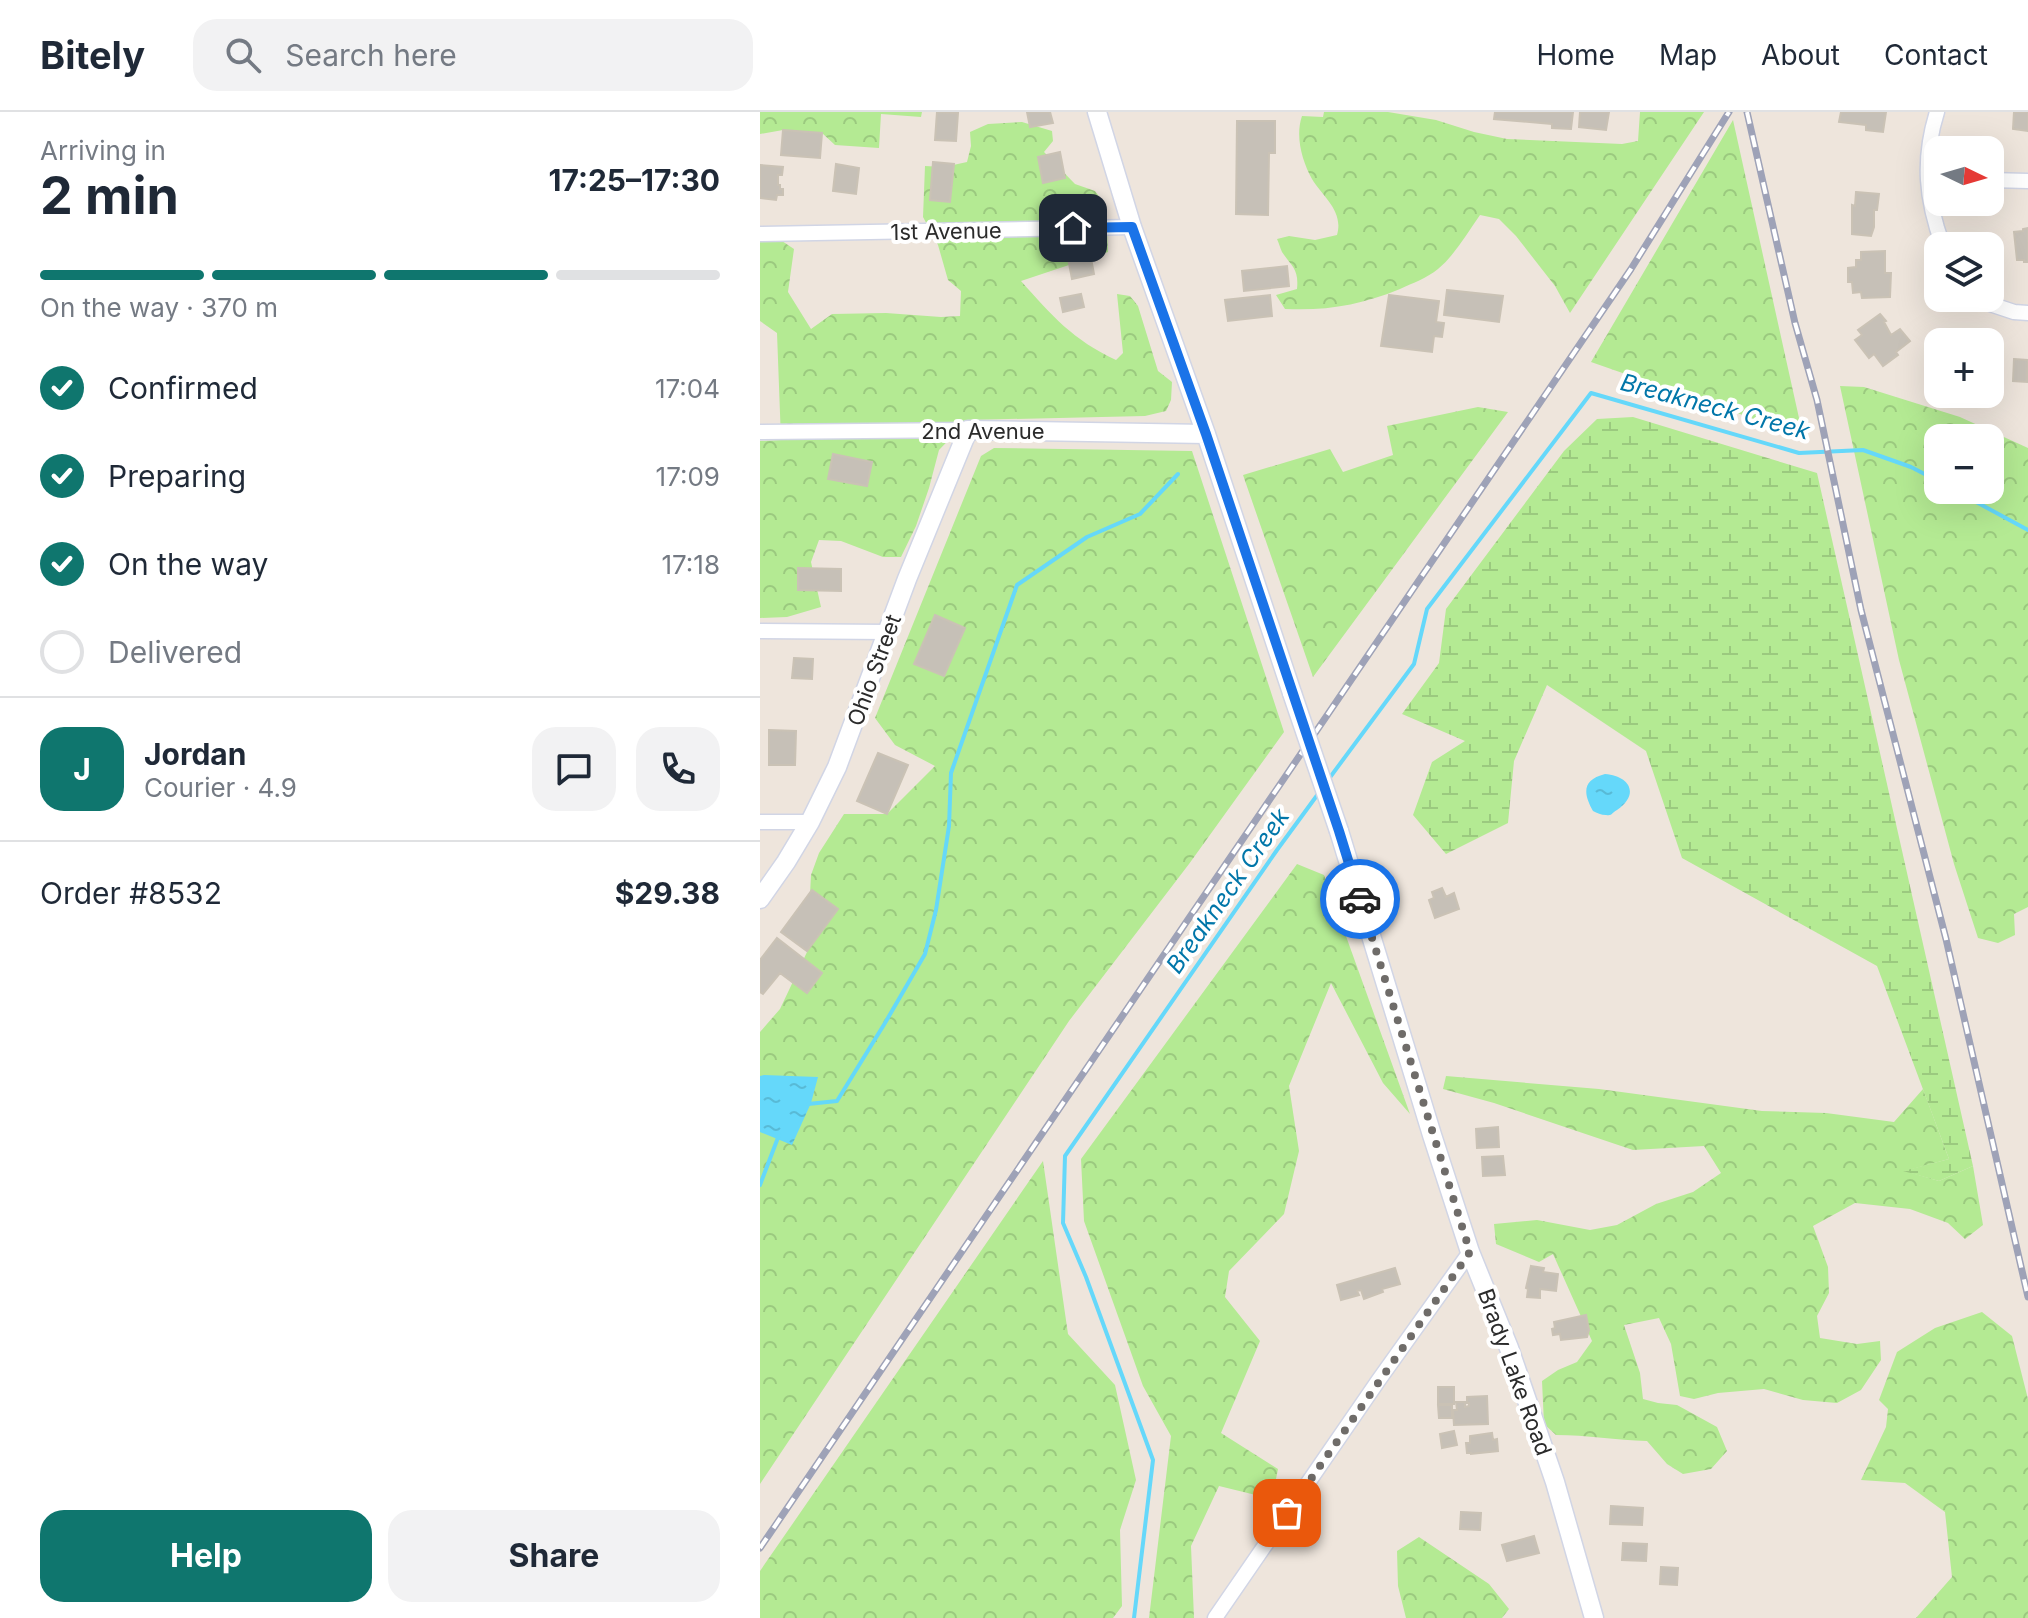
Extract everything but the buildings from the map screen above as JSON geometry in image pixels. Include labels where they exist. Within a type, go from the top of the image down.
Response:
[{"type":"street","name":"Brady Lake Road","points":[[1097,112],[1132,227],[1206,434],[1339,831],[1470,1252],[1509,1348],[1551,1470],[1594,1618]]},
{"type":"street","points":[[1931,136],[1937,112]]},
{"type":"street","points":[[2004,180],[2028,181]]},
{"type":"street","name":"1st Avenue","points":[[760,234],[1132,227]]},
{"type":"street","points":[[2004,309],[2028,313]]},
{"type":"street","name":"2nd Avenue","points":[[760,432],[968,430],[1206,434]]},
{"type":"street","name":"Ohio Street","points":[[760,899],[810,822],[837,767],[968,430]]},
{"type":"street","points":[[760,631],[888,632]]},
{"type":"street","points":[[760,822],[810,822]]},
{"type":"street","points":[[1215,1618],[1470,1252]]},
{"type":"green space","points":[[760,112],[922,112],[921,117],[881,114],[879,148],[835,145],[822,133],[783,130],[760,134]]},
{"type":"green space","points":[[1324,112],[1388,112],[1436,120],[1507,139],[1622,144],[1638,141],[1640,112],[1704,112],[1570,313],[1555,286],[1516,236],[1499,219],[1480,215],[1450,257],[1420,280],[1358,303],[1330,308],[1285,309],[1276,295],[1297,289],[1297,277],[1277,239],[1289,236],[1315,240],[1337,235],[1335,211],[1308,172],[1299,140],[1302,116],[1323,117]]},
{"type":"green space","points":[[1733,120],[1803,436],[1591,362]]},
{"type":"green space","points":[[1022,122],[1052,131],[1053,141],[1044,152],[1075,184],[1095,191],[1106,206],[1108,252],[1021,281],[1064,326],[1087,344],[1116,360],[1123,353],[1117,294],[1130,296],[1138,306],[1158,371],[1172,382],[1171,400],[1166,411],[1145,416],[968,420],[939,450],[916,526],[901,557],[883,557],[841,541],[819,540],[811,562],[821,607],[787,617],[760,618],[760,441],[781,440],[777,333],[760,321],[760,242],[782,241],[794,249],[788,292],[811,329],[832,314],[960,316],[961,291],[948,280],[938,245],[923,217],[925,166],[944,167],[967,162],[970,132],[988,124]]},
{"type":"green space","points":[[1840,386],[1864,387],[1975,424],[1924,424],[1924,504],[2004,504],[2004,437],[2028,448],[2028,907],[2014,914],[2015,935],[1998,943],[1978,938],[1954,864],[1899,660]]},
{"type":"green space","points":[[1478,407],[1508,412],[1313,677],[1243,475],[1330,449],[1343,472],[1393,455],[1387,426]]},
{"type":"green space","points":[[1633,417],[1817,473],[1973,1166],[1939,1181],[1903,1171],[1949,1159],[1877,966],[1682,858],[1646,751],[1547,685],[1514,761],[1508,823],[1446,854],[1413,815],[1432,762],[1465,741],[1402,714],[1439,663],[1446,609],[1564,451],[1597,419]]},
{"type":"green space","points":[[994,448],[1192,451],[1284,732],[1189,864],[1069,1021],[760,1484],[760,1032],[780,1009],[807,952],[811,875],[819,853],[844,814],[887,814],[935,766],[895,745],[875,718],[981,456]]},
{"type":"green space","points":[[1297,864],[1324,875],[1410,1114],[1383,1083],[1331,983],[1289,1086],[1299,1151],[1284,1214],[1229,1271],[1225,1297],[1260,1341],[1221,1433],[1278,1469],[1272,1499],[1219,1486],[1191,1546],[1194,1618],[1149,1618],[1171,1436],[1143,1386],[1084,1221],[1081,1159]]},
{"type":"green space","points":[[1446,1076],[1599,1089],[1762,1111],[1826,1113],[1894,1122],[1923,1089],[1949,1159],[1905,1171],[1939,1181],[1973,1166],[1983,1225],[1965,1239],[1948,1223],[1910,1209],[1855,1203],[1813,1226],[1828,1267],[1829,1293],[1817,1316],[1820,1338],[1857,1344],[1880,1341],[1881,1360],[1861,1390],[1837,1403],[1803,1400],[1764,1389],[1718,1393],[1694,1399],[1680,1396],[1671,1344],[1659,1318],[1624,1325],[1640,1373],[1643,1399],[1677,1405],[1717,1427],[1727,1451],[1711,1469],[1683,1474],[1667,1464],[1647,1441],[1556,1435],[1544,1424],[1542,1381],[1577,1362],[1592,1341],[1553,1254],[1539,1262],[1496,1244],[1494,1224],[1537,1220],[1590,1230],[1617,1225],[1656,1204],[1693,1192],[1721,1173],[1704,1146],[1633,1150],[1443,1089]]},
{"type":"green space","points":[[1043,1161],[1068,1334],[1115,1385],[1136,1480],[1120,1530],[1122,1606],[1113,1618],[760,1618],[760,1571]]},
{"type":"green space","points":[[1982,1312],[2012,1336],[2028,1399],[2028,1618],[1916,1618],[1952,1577],[1945,1512],[1905,1483],[1861,1480],[1886,1427],[1888,1409],[1879,1400],[1897,1352],[1935,1328]]},
{"type":"green space","points":[[1419,1537],[1489,1584],[1509,1609],[1502,1618],[1406,1618],[1398,1586],[1397,1551]]},
{"type":"water","points":[[1605,774],[1621,778],[1630,792],[1624,804],[1610,815],[1593,811],[1586,793],[1592,780]]},
{"type":"water","points":[[760,1076],[818,1077],[811,1103],[792,1145],[760,1132]]},
{"type":"waterway","name":"Breakneck Creek","points":[[1328,780],[1414,664],[1427,609],[1591,393],[1799,453],[1863,450],[1924,474]]},
{"type":"waterway","name":"Breakneck Creek","points":[[808,1104],[837,1101],[925,954],[936,910],[949,826],[951,773],[1017,585],[1087,537],[1140,514],[1178,474]]},
{"type":"waterway","name":"Breakneck Creek","points":[[1980,504],[2028,530]]},
{"type":"waterway","name":"Breakneck Creek","points":[[1134,1618],[1153,1460],[1063,1223],[1065,1156],[1318,794]]},
{"type":"waterway","name":"Breakneck Creek","points":[[760,1185],[779,1135]]},
{"type":"railway","points":[[760,1548],[1631,269],[1729,112]]},
{"type":"railway","points":[[1747,112],[1795,323],[1817,400],[1861,610],[1946,939],[2028,1297]]},
{"type":"way so far","points":[[1287,1513],[1470,1252],[1360,899]]},
{"type":"route","points":[[1073,228],[1132,227],[1206,434],[1360,899]]}]
